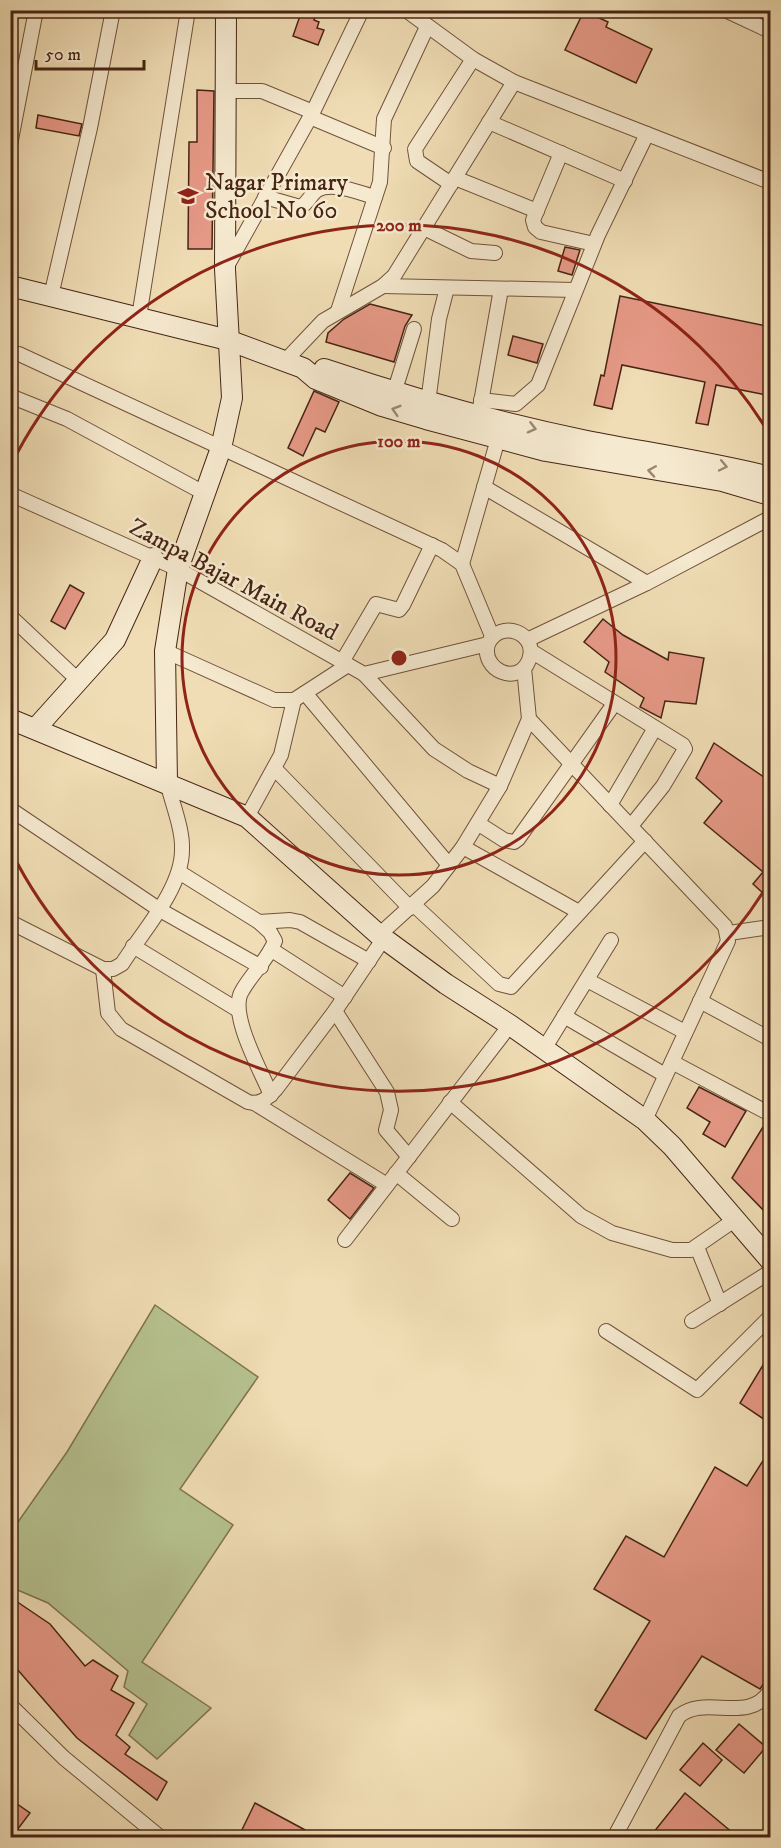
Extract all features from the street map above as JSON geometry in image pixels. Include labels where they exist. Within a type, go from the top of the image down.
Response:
[{"type":"street","points":[[10,145],[36,10]]},
{"type":"street","points":[[51,296],[90,128],[113,10]]},
{"type":"street","points":[[139,317],[188,10]]},
{"type":"street","points":[[10,922],[103,969],[113,969],[122,964],[160,910],[178,872],[183,850],[167,782],[165,651],[178,569],[221,448],[232,398],[233,377],[228,340],[225,268],[226,10]]},
{"type":"street","points":[[225,268],[311,115],[362,10]]},
{"type":"street","points":[[406,10],[473,58],[514,82],[771,182]]},
{"type":"street","points":[[725,10],[771,30]]},
{"type":"street","points":[[338,311],[380,182],[384,148],[384,119],[427,27]]},
{"type":"street","points":[[473,58],[415,149],[417,161],[453,181],[537,211]]},
{"type":"street","points":[[295,364],[308,335],[338,311],[382,286],[394,276],[514,82]]},
{"type":"street","points":[[226,91],[262,92],[384,148]]},
{"type":"street","points":[[489,122],[625,181]]},
{"type":"street","points":[[295,364],[316,379],[382,406],[478,416],[516,404],[538,385],[594,244],[647,134]]},
{"type":"street","points":[[561,153],[533,220],[535,227],[541,232],[594,244]]},
{"type":"street","points":[[265,197],[300,207],[305,205],[316,191],[324,188],[333,187],[375,197]]},
{"type":"street","points":[[424,228],[471,251],[495,253]]},
{"type":"street","points":[[10,286],[228,340],[295,364],[319,368],[394,393],[427,411]]},
{"type":"street","points":[[382,286],[575,290]]},
{"type":"street","points":[[427,411],[439,319],[447,288]]},
{"type":"street","points":[[478,416],[501,289]]},
{"type":"street","points":[[394,393],[414,329]]},
{"type":"street","points":[[19,354],[432,545],[462,564]]},
{"type":"street","points":[[10,396],[67,420],[204,493]]},
{"type":"street","points":[[478,416],[546,451],[722,481],[771,495]]},
{"type":"street","points":[[501,429],[587,441],[724,465],[771,477]]},
{"type":"street","points":[[501,429],[462,564],[490,640],[486,656],[494,668],[507,674],[524,668]]},
{"type":"street","points":[[484,488],[647,583]]},
{"type":"street","name":"Zampa Bajar Main Road","points":[[10,494],[178,569],[364,674],[434,749],[468,771],[500,786]]},
{"type":"street","points":[[529,645],[771,518]]},
{"type":"street","points":[[165,651],[274,700],[299,696],[345,663],[376,604],[399,610],[404,605],[432,545]]},
{"type":"street","points":[[36,728],[116,640],[153,558]]},
{"type":"street","points":[[10,615],[78,680]]},
{"type":"street","points":[[364,674],[490,640],[505,630],[512,630],[529,645],[614,704],[685,749],[663,786],[631,826]]},
{"type":"street","points":[[256,1104],[270,1095],[335,1011],[369,961],[382,936],[433,886],[479,824],[500,786],[529,719],[524,668],[529,645]]},
{"type":"street","points":[[247,817],[275,769],[286,742],[299,696]]},
{"type":"street","points":[[299,696],[449,865]]},
{"type":"street","points":[[479,824],[504,840],[514,842],[614,704]]},
{"type":"street","points":[[10,719],[247,817],[382,936],[446,984],[645,1120],[672,1146],[771,1260]]},
{"type":"street","points":[[529,719],[729,933],[728,941],[645,1120]]},
{"type":"street","points":[[610,804],[655,728]]},
{"type":"street","points":[[275,769],[412,906],[499,984],[511,987],[645,841]]},
{"type":"street","points":[[10,810],[160,910],[261,967]]},
{"type":"street","points":[[464,847],[579,912]]},
{"type":"street","points":[[178,872],[260,922],[275,941],[272,950],[242,990],[237,1001],[238,1010],[270,1095]]},
{"type":"street","points":[[260,922],[290,920],[300,922],[369,961]]},
{"type":"street","points":[[729,933],[771,927]]},
{"type":"street","points":[[544,1049],[610,940]]},
{"type":"street","points":[[134,946],[238,1010]]},
{"type":"street","points":[[272,950],[345,997]]},
{"type":"street","points":[[103,969],[108,1013],[121,1029],[248,1102],[256,1104],[387,1185]]},
{"type":"street","points":[[587,980],[685,1032]]},
{"type":"street","points":[[700,1001],[771,1039]]},
{"type":"street","points":[[335,1011],[387,1092],[391,1110],[386,1130],[409,1157]]},
{"type":"street","points":[[564,1016],[665,1075]]},
{"type":"street","points":[[345,1240],[510,1026]]},
{"type":"street","points":[[672,1062],[771,1114]]},
{"type":"street","points":[[450,1102],[581,1216],[612,1233],[643,1244],[672,1250],[691,1250],[735,1219]]},
{"type":"street","points":[[396,1173],[452,1219]]},
{"type":"street","points":[[697,1247],[720,1304]]},
{"type":"street","points":[[692,1321],[771,1272]]},
{"type":"street","points":[[606,1331],[696,1390],[771,1317]]},
{"type":"street","points":[[614,1838],[679,1716],[688,1709],[702,1706],[742,1708],[756,1703],[771,1691]]},
{"type":"street","points":[[10,1705],[64,1758],[160,1838]]},
{"type":"green space","points":[[155,1305],[258,1377],[180,1489],[233,1525],[142,1662],[211,1708],[157,1759],[129,1735],[147,1704],[124,1687],[128,1671],[48,1603],[13,1588],[10,1589],[11,1532],[67,1452]]},
{"type":"building","points":[[302,10],[317,10],[314,20],[319,22],[317,28],[324,30],[318,45],[293,36]]},
{"type":"building","points":[[584,11],[608,22],[606,27],[652,49],[636,83],[565,50]]},
{"type":"building","points":[[197,90],[214,91],[212,249],[188,249],[189,142],[197,142]]},
{"type":"building","points":[[38,115],[82,124],[79,136],[36,128]]},
{"type":"building","points":[[565,247],[580,250],[572,275],[558,271]]},
{"type":"building","points":[[620,296],[771,327],[771,396],[716,385],[708,425],[696,423],[705,382],[622,365],[612,409],[594,405],[601,375],[604,376]]},
{"type":"building","points":[[370,304],[412,315],[405,326],[394,362],[326,342],[328,333],[344,319]]},
{"type":"building","points":[[513,336],[543,344],[537,363],[508,355]]},
{"type":"building","points":[[314,391],[339,402],[325,432],[316,428],[303,456],[288,448]]},
{"type":"building","points":[[70,585],[84,593],[65,629],[51,621]]},
{"type":"building","points":[[603,619],[623,635],[668,660],[669,652],[704,658],[696,704],[665,701],[661,718],[640,707],[644,698],[605,672],[609,662],[584,642]]},
{"type":"building","points":[[714,743],[771,782],[771,886],[764,894],[753,884],[763,872],[704,823],[722,801],[696,778]]},
{"type":"building","points":[[699,1087],[746,1111],[725,1147],[703,1134],[710,1122],[687,1108]]},
{"type":"building","points":[[766,1122],[771,1123],[771,1218],[732,1178]]},
{"type":"building","points":[[350,1173],[374,1188],[350,1219],[328,1200]]},
{"type":"building","points":[[771,1352],[771,1424],[740,1403]]},
{"type":"building","points":[[771,1448],[771,1672],[760,1689],[702,1656],[646,1739],[595,1710],[650,1621],[594,1589],[626,1536],[664,1557],[715,1467],[747,1486]]},
{"type":"building","points":[[10,1597],[50,1624],[85,1666],[93,1660],[118,1676],[111,1690],[134,1703],[116,1735],[130,1747],[125,1754],[167,1782],[157,1800],[77,1738],[10,1661]]},
{"type":"building","points":[[739,1724],[766,1747],[744,1773],[716,1750]]},
{"type":"building","points":[[703,1743],[722,1760],[700,1786],[680,1770]]},
{"type":"building","points":[[685,1793],[739,1838],[649,1838]]},
{"type":"building","points":[[10,1799],[30,1813],[11,1838],[10,1838]]},
{"type":"building","points":[[255,1803],[320,1838],[238,1838]]},
{"type":"place","name":"Nagar Primary School No 60","points":[[188,196]]}]
